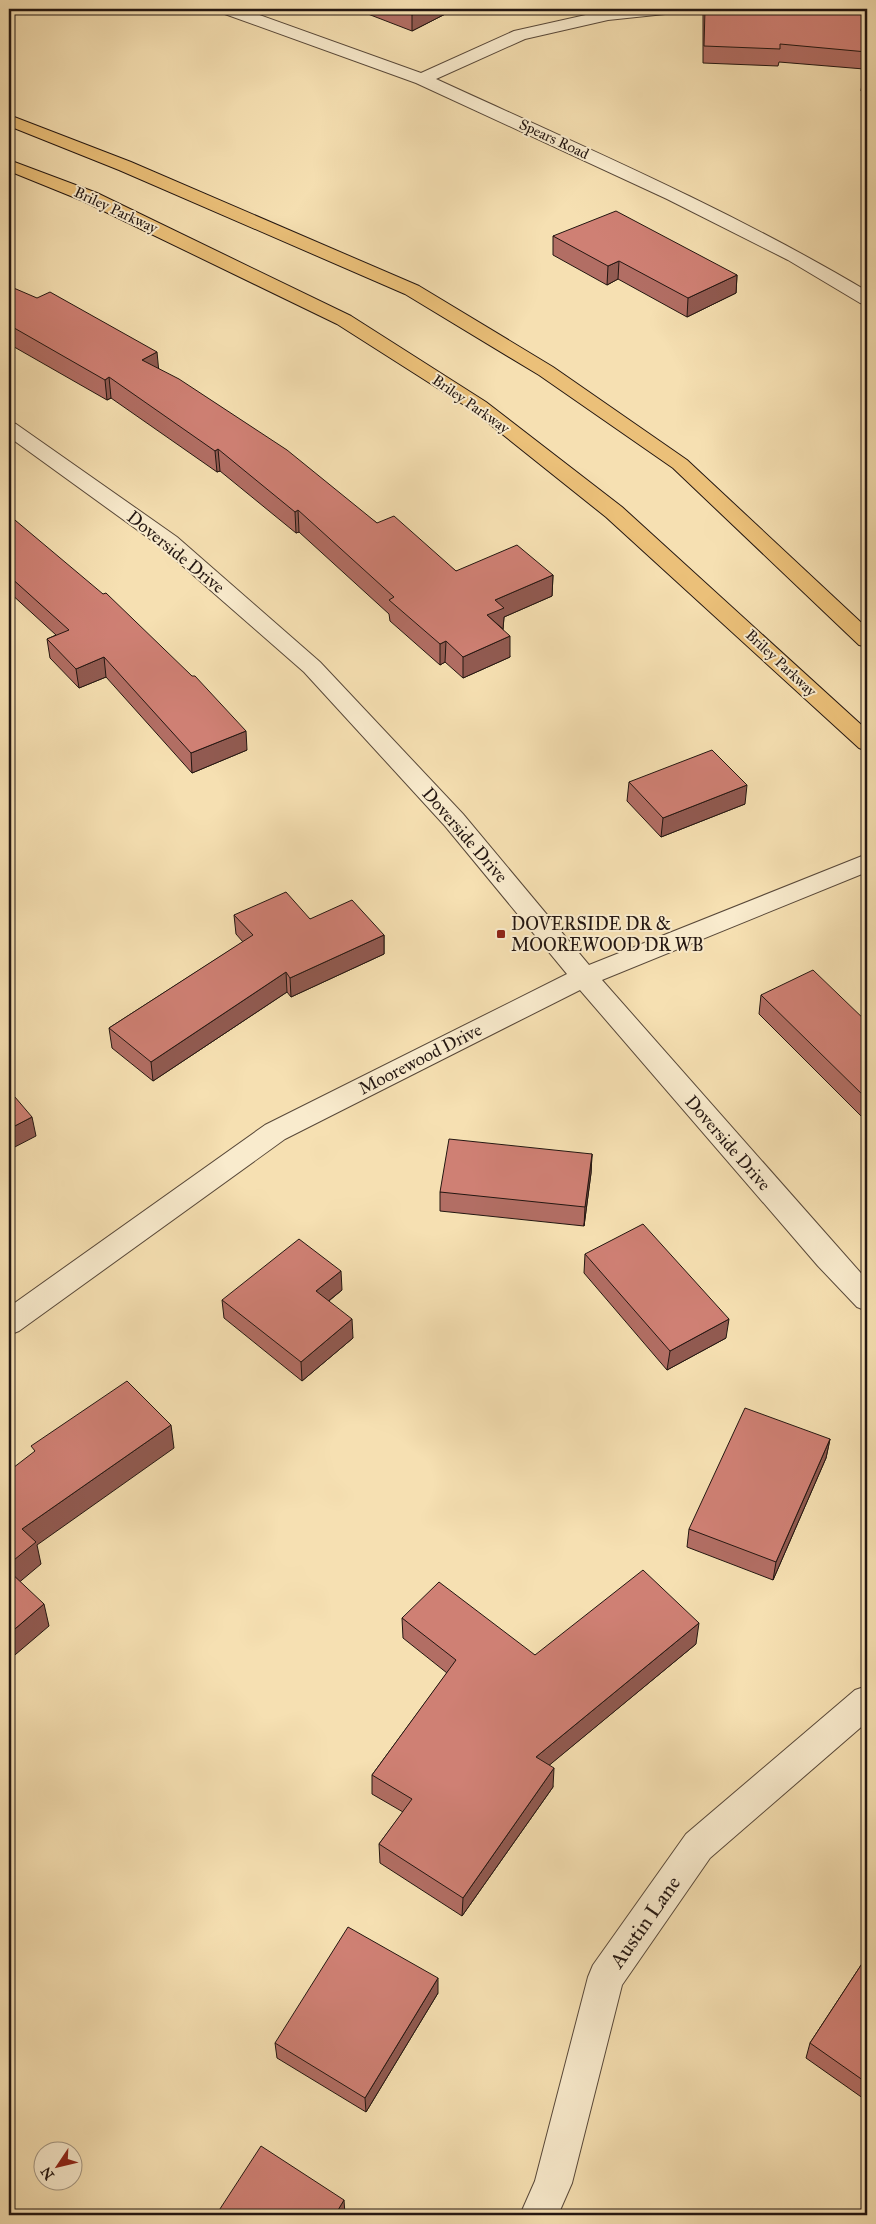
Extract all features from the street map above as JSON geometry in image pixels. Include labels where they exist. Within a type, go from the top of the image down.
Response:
[{"type":"highway","points":[[9,120],[125,166],[420,295],[546,371],[680,464],[867,640]]},
{"type":"highway","name":"Briley Parkway","points":[[9,165],[90,197],[344,320],[479,406],[614,512],[867,743]]},
{"type":"street","name":"Spears Road","points":[[228,9],[422,79],[674,195],[795,256],[867,299]]},
{"type":"street","points":[[422,79],[520,35],[608,15],[665,9]]},
{"type":"street","name":"Doverside Drive","points":[[9,428],[169,542],[312,667],[454,820],[584,977],[828,1258],[867,1299]]},
{"type":"street","name":"Moorewood Drive","points":[[9,1323],[275,1132],[584,977],[867,862]]},
{"type":"street","name":"Austin Lane","points":[[539,2215],[554,2182],[606,1977],[698,1846],[867,1701]]},
{"type":"building","points":[[397,9],[423,9],[412,15]]},
{"type":"building","points":[[705,9],[842,9],[867,11],[867,52],[780,44],[780,49],[704,46]]},
{"type":"building","points":[[867,54],[867,74],[863,74]]},
{"type":"building","points":[[616,211],[737,275],[688,298],[619,261],[608,266],[553,236]]},
{"type":"building","points":[[9,286],[37,298],[50,292],[157,352],[142,360],[179,379],[287,450],[377,523],[394,516],[456,571],[517,545],[553,575],[495,600],[504,608],[487,615],[510,636],[463,657],[446,641],[440,644],[389,600],[394,597],[298,510],[295,512],[218,449],[215,451],[109,377],[105,380],[9,325]]},
{"type":"building","points":[[9,515],[103,594],[106,593],[192,676],[195,676],[246,731],[191,753],[104,657],[76,669],[47,639],[69,630],[9,576]]},
{"type":"building","points":[[712,750],[747,785],[663,818],[629,782]]},
{"type":"building","points":[[286,892],[310,919],[352,900],[384,935],[290,978],[286,972],[151,1062],[109,1028],[253,935],[234,915]]},
{"type":"building","points":[[813,970],[867,1022],[867,1099],[761,995]]},
{"type":"building","points":[[9,1090],[32,1117],[9,1129]]},
{"type":"building","points":[[449,1139],[592,1154],[585,1207],[440,1192]]},
{"type":"building","points":[[643,1224],[729,1319],[670,1351],[585,1254]]},
{"type":"building","points":[[299,1239],[341,1271],[316,1291],[352,1319],[301,1362],[222,1300]]},
{"type":"building","points":[[127,1381],[171,1425],[22,1529],[36,1542],[9,1564],[9,1471],[35,1451],[31,1446]]},
{"type":"building","points":[[745,1408],[830,1439],[776,1562],[689,1529]]},
{"type":"building","points":[[643,1570],[699,1623],[536,1757],[554,1768],[463,1898],[379,1844],[412,1799],[372,1775],[456,1660],[402,1618],[439,1582],[535,1655]]},
{"type":"building","points":[[9,1571],[44,1604],[9,1634]]},
{"type":"building","points":[[348,1927],[438,1978],[365,2098],[275,2043]]},
{"type":"building","points":[[867,1956],[867,2083],[810,2043]]},
{"type":"building","points":[[261,2146],[344,2200],[335,2215],[216,2215]]},
{"type":"place","name":"DOVERSIDE DR & MOOREWOOD DR WB","points":[[501,934]]}]
